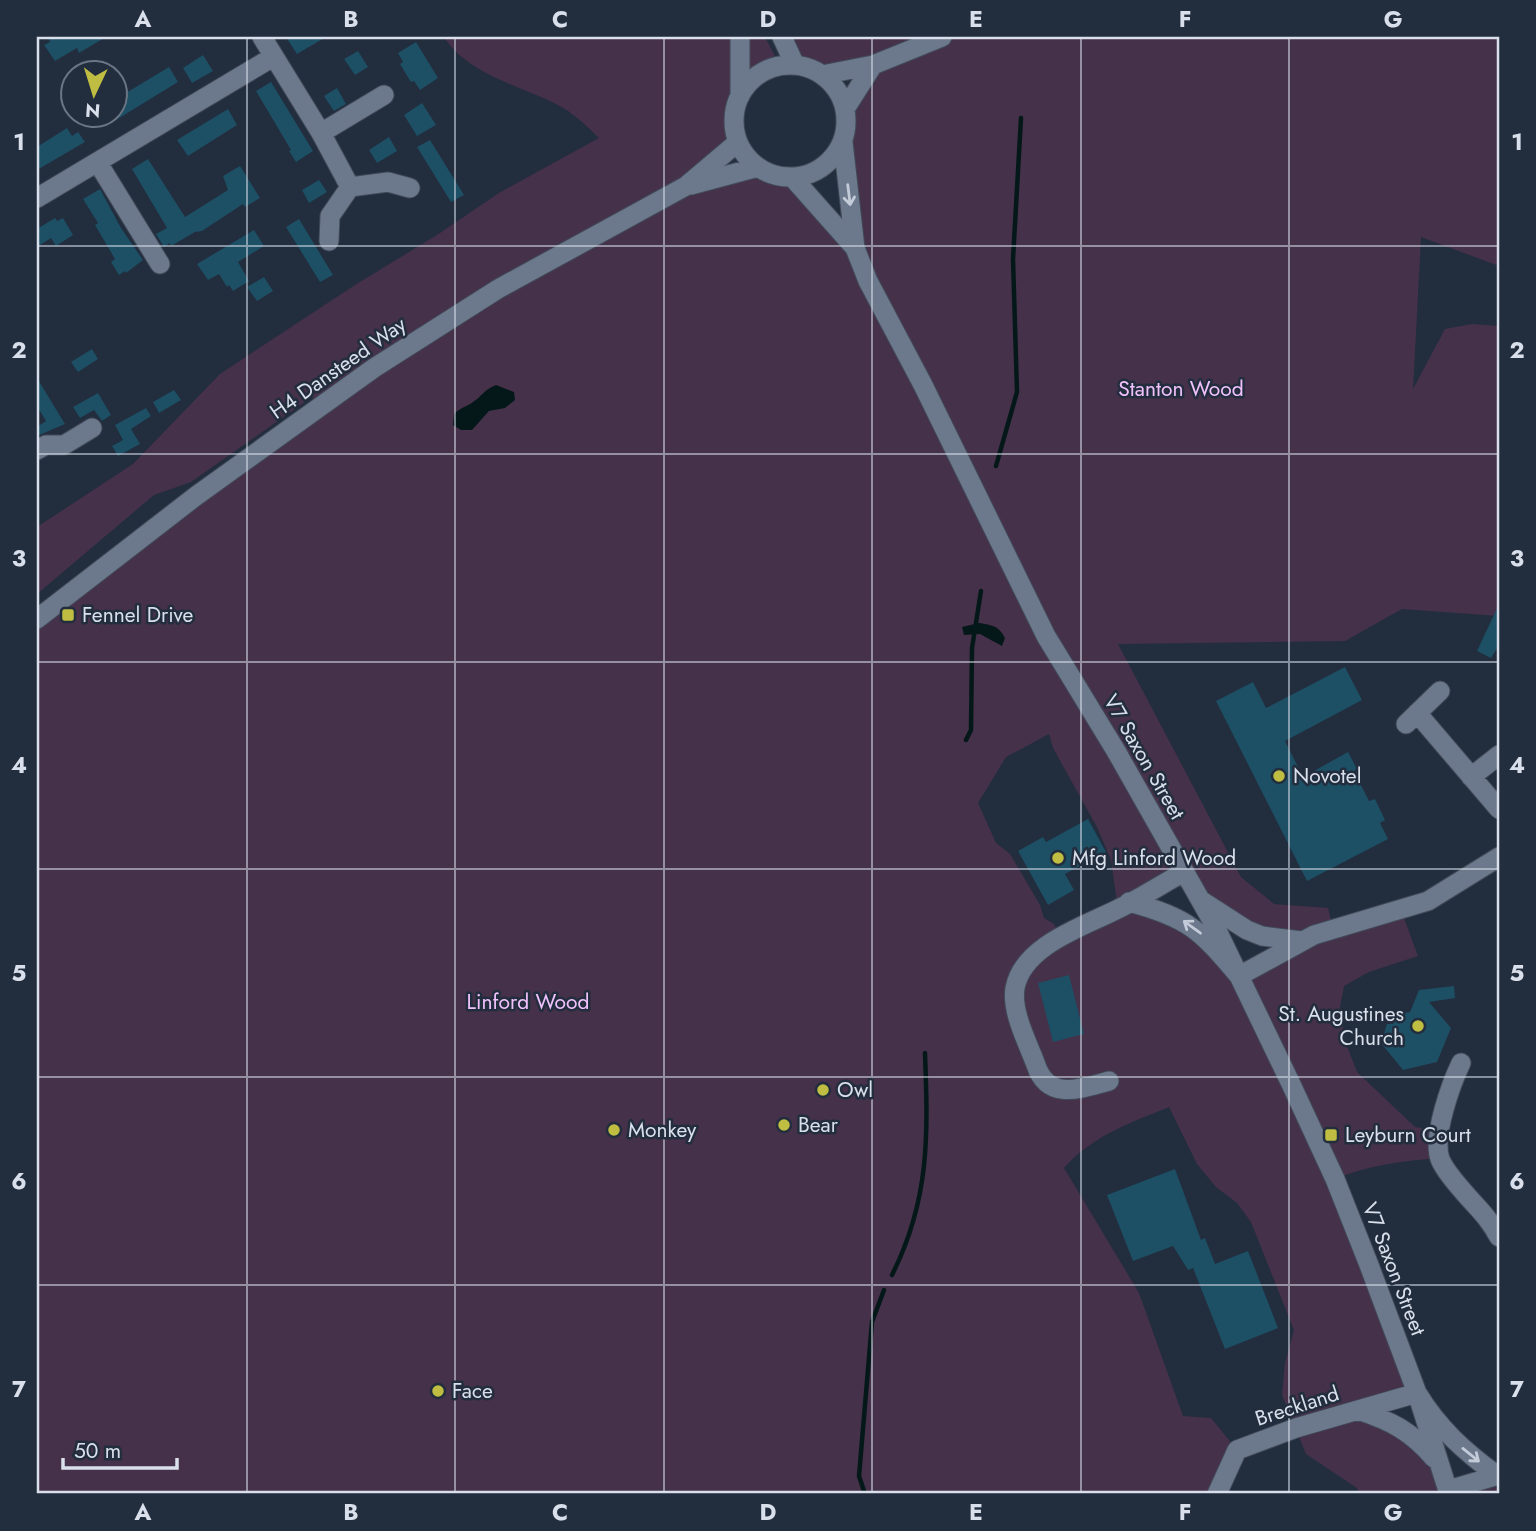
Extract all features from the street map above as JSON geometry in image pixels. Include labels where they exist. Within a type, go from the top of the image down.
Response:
[{"type":"street","points":[[262,37],[321,133],[350,187]]},
{"type":"street","points":[[740,37],[740,96],[735,128],[738,142],[746,156],[758,167],[775,175],[792,177],[808,174],[822,167],[834,156],[843,142],[845,109],[837,90],[822,75],[809,68],[779,66],[763,72],[750,82],[740,96]]},
{"type":"street","points":[[782,37],[795,65]]},
{"type":"street","points":[[822,75],[873,65],[942,37]]},
{"type":"street","points":[[37,198],[273,57]]},
{"type":"street","points":[[845,109],[873,65]]},
{"type":"street","points":[[321,133],[384,95]]},
{"type":"street","name":"H4 Dansteed Way","points":[[37,620],[196,496],[374,368],[498,289],[679,190],[738,142]]},
{"type":"street","name":"V7 Saxon Street","points":[[843,142],[855,247],[864,271],[1046,636],[1116,751],[1199,898],[1292,1084],[1364,1252],[1417,1393],[1449,1492]]},
{"type":"street","points":[[97,163],[160,264]]},
{"type":"street","name":"H4 Dansteed Way","points":[[679,190],[758,167]]},
{"type":"street","name":"V7 Saxon Street","points":[[792,177],[855,247]]},
{"type":"street","points":[[329,241],[330,216],[350,187],[388,182],[410,188]]},
{"type":"street","points":[[37,450],[46,445],[64,445],[92,428]]},
{"type":"street","points":[[1440,691],[1412,719],[1499,808]]},
{"type":"street","points":[[1471,777],[1499,755]]},
{"type":"street","points":[[1129,902],[1187,922],[1208,940],[1239,976],[1302,941],[1428,901],[1499,857]]},
{"type":"street","points":[[1109,1081],[1051,1094],[1038,1072],[1018,1016],[1014,990],[1019,975],[1030,960],[1080,925],[1184,872]]},
{"type":"street","points":[[1199,898],[1247,930],[1262,936],[1302,941]]},
{"type":"street","points":[[1018,1016],[1039,1013]]},
{"type":"street","points":[[1461,1063],[1448,1092],[1440,1131],[1440,1158],[1460,1189],[1494,1213],[1499,1237]]},
{"type":"street","points":[[1417,1393],[1431,1416],[1450,1437],[1470,1456],[1499,1476]]},
{"type":"street","name":"Breckland","points":[[1217,1494],[1237,1450],[1296,1428],[1417,1393]]},
{"type":"street","points":[[1358,1410],[1401,1428],[1417,1438],[1439,1464]]},
{"type":"street","points":[[1449,1492],[1499,1476]]},
{"type":"green space","name":"Linford Wood","points":[[444,37],[740,37],[740,96],[735,111],[738,142],[688,184],[758,167],[775,175],[792,177],[855,246],[843,142],[847,124],[845,109],[872,65],[822,75],[795,65],[782,37],[1499,37],[1499,266],[1421,237],[1413,389],[1445,329],[1472,324],[1499,326],[1499,616],[1402,609],[1345,641],[1118,644],[1241,877],[1274,904],[1328,908],[1333,929],[1401,910],[1418,956],[1369,972],[1344,986],[1340,1007],[1345,1041],[1357,1072],[1415,1127],[1440,1131],[1440,1158],[1386,1164],[1335,1179],[1417,1393],[1359,1409],[1401,1428],[1448,1490],[1499,1487],[1499,1494],[1359,1494],[1357,1488],[1306,1454],[1282,1395],[1285,1363],[1294,1330],[1251,1222],[1237,1203],[1216,1187],[1197,1164],[1169,1107],[1099,1139],[1064,1168],[1139,1293],[1183,1416],[1211,1418],[1237,1450],[1217,1494],[37,1494],[37,619],[320,406],[312,397],[191,482],[154,495],[37,594],[37,527],[133,464],[220,374],[499,193],[599,138],[562,107],[495,77],[454,50]],"holes":[[[1049,734],[1053,748],[1097,827],[1111,860],[1118,909],[1060,938],[1054,924],[1044,918],[1040,905],[1010,854],[996,843],[978,803],[1006,757]],[[1184,872],[1247,930],[1301,942],[1239,976],[1208,940],[1130,902]]]},
{"type":"green space","points":[[748,37],[765,37],[775,56],[750,68]]},
{"type":"shaded area","points":[[496,385],[514,392],[515,400],[505,408],[489,411],[472,430],[461,430],[453,425],[454,414]]},
{"type":"shaded area","points":[[979,623],[991,625],[1000,631],[1005,638],[1002,646],[980,634],[964,635],[962,627]]},
{"type":"building","points":[[48,37],[106,37],[79,53],[77,48],[55,61],[44,45],[50,42]]},
{"type":"building","points":[[286,37],[326,37],[297,54]]},
{"type":"building","points":[[416,42],[438,78],[420,90],[414,81],[411,82],[400,64],[403,62],[398,53]]},
{"type":"building","points":[[358,51],[368,67],[355,75],[344,59]]},
{"type":"building","points":[[203,55],[213,71],[192,83],[183,68]]},
{"type":"building","points":[[169,67],[178,82],[130,111],[130,91]]},
{"type":"building","points":[[271,82],[313,151],[296,162],[256,91]]},
{"type":"building","points":[[337,88],[346,104],[334,111],[324,96]]},
{"type":"building","points":[[422,103],[436,125],[417,136],[404,115]]},
{"type":"building","points":[[228,109],[237,125],[188,156],[177,140]]},
{"type":"building","points":[[64,130],[68,130],[72,136],[78,132],[85,142],[37,170],[37,147]]},
{"type":"building","points":[[389,137],[397,151],[377,163],[369,150]]},
{"type":"building","points":[[430,140],[464,195],[451,202],[417,147]]},
{"type":"building","points":[[148,159],[185,217],[228,190],[223,176],[240,166],[260,198],[245,207],[243,204],[202,231],[164,247],[156,234],[167,228],[132,169]]},
{"type":"building","points":[[319,180],[327,192],[309,203],[302,190]]},
{"type":"building","points":[[100,189],[121,228],[143,260],[119,275],[111,262],[115,259],[95,225],[98,223],[83,199]]},
{"type":"building","points":[[55,218],[57,221],[63,218],[73,235],[56,246],[51,238],[37,247],[37,229]]},
{"type":"building","points":[[299,219],[333,275],[320,282],[286,227]]},
{"type":"building","points":[[254,230],[264,246],[238,262],[249,281],[233,291],[219,274],[208,280],[197,264]]},
{"type":"building","points":[[264,277],[273,291],[257,301],[247,287]]},
{"type":"building","points":[[92,349],[98,359],[78,372],[71,362]]},
{"type":"building","points":[[37,378],[65,424],[37,436],[37,427],[46,421],[37,406]]},
{"type":"building","points":[[174,390],[181,400],[159,413],[153,402]]},
{"type":"building","points":[[98,393],[111,415],[102,421],[94,410],[80,418],[73,407]]},
{"type":"building","points":[[146,408],[151,416],[131,429],[140,444],[118,456],[112,446],[123,440],[115,425]]},
{"type":"building","points":[[1499,604],[1499,645],[1491,658],[1477,651]]},
{"type":"building","name":"Novotel","points":[[1345,667],[1362,700],[1285,741],[1303,777],[1348,752],[1369,801],[1375,799],[1385,820],[1380,823],[1388,839],[1307,881],[1216,701],[1253,682],[1266,708]]},
{"type":"building","name":"Mfg Linford Wood","points":[[1088,819],[1106,852],[1065,874],[1074,890],[1048,905],[1018,851],[1043,837],[1046,842]]},
{"type":"building","points":[[1069,975],[1084,1034],[1053,1042],[1038,983]]},
{"type":"building","name":"St. Augustines Church","points":[[1454,986],[1455,998],[1429,1002],[1451,1028],[1437,1062],[1403,1070],[1381,1043],[1387,1024],[1393,1024],[1397,1014],[1410,1012],[1419,990]]},
{"type":"building","points":[[1175,1169],[1201,1240],[1205,1238],[1215,1264],[1248,1251],[1278,1328],[1225,1349],[1193,1268],[1188,1270],[1173,1246],[1133,1261],[1107,1195]]},
{"type":"waterway","points":[[996,466],[1017,392],[1013,259],[1021,118]]},
{"type":"waterway","points":[[966,740],[971,730],[972,648],[981,591]]},
{"type":"waterway","points":[[892,1275],[914,1220],[924,1167],[925,1053]]},
{"type":"waterway","points":[[865,1494],[859,1476],[872,1322],[884,1290]]},
{"type":"place","name":"Fennel Drive","points":[[68,615]]},
{"type":"place","name":"Novotel","points":[[1279,776]]},
{"type":"place","name":"Mfg Linford Wood","points":[[1058,858]]},
{"type":"place","name":"St. Augustines Church","points":[[1418,1026]]},
{"type":"place","name":"Owl","points":[[823,1090]]},
{"type":"place","name":"Bear","points":[[784,1125]]},
{"type":"place","name":"Monkey","points":[[614,1130]]},
{"type":"place","name":"Leyburn Court","points":[[1331,1135]]},
{"type":"place","name":"Face","points":[[438,1391]]},
{"type":"park label","name":"Stanton Wood","points":[[1181,389]]}]
